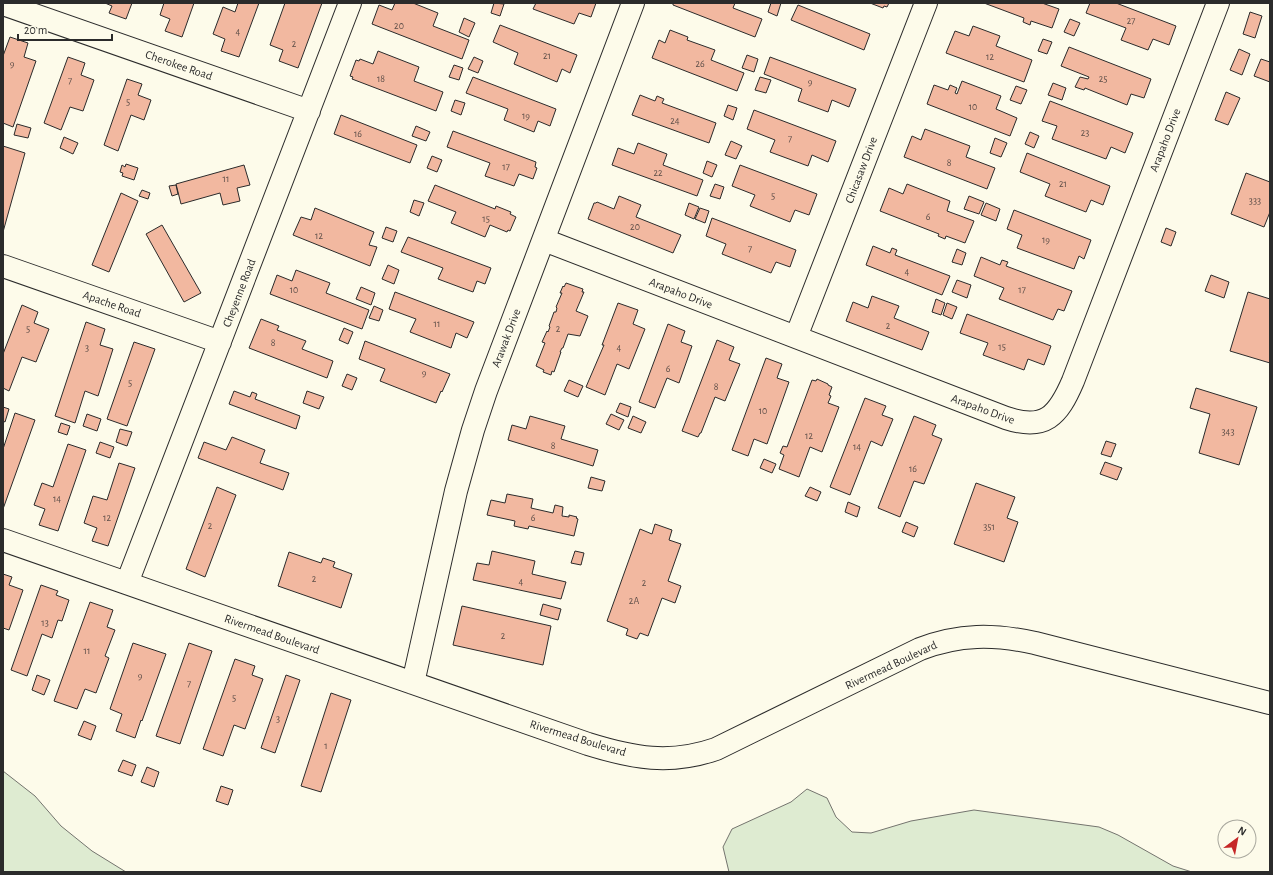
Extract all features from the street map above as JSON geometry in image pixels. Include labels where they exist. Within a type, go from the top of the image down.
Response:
[{"type":"street","name":"Cheyenne Road","points":[[127,583],[350,3]]},
{"type":"street","name":"Arawak Drive","points":[[413,683],[465,457],[486,392],[633,3]]},
{"type":"street","name":"Chicasaw Drive","points":[[796,337],[926,3]]},
{"type":"street","name":"Arapaho Drive","points":[[544,240],[1017,422],[1034,424],[1041,422],[1048,418],[1061,405],[1073,381],[1218,3]]},
{"type":"street","name":"Cherokee Road","points":[[3,4],[309,111]]},
{"type":"street","name":"Apache Road","points":[[3,266],[220,342]]},
{"type":"street","name":"Rivermead Boulevard","points":[[3,540],[614,752],[639,757],[666,759],[694,756],[716,749],[920,649],[947,640],[966,637],[1002,637],[1035,643],[1270,703]]},
{"type":"green space","points":[[3,771],[35,796],[61,826],[92,851],[126,872],[3,872]]},
{"type":"green space","points":[[807,789],[827,798],[836,817],[852,832],[871,833],[911,821],[974,810],[1099,827],[1118,835],[1173,866],[1192,872],[729,872],[723,847],[732,829],[791,802]]},
{"type":"building","points":[[105,3],[132,3],[126,19],[109,13],[112,6]]},
{"type":"building","points":[[164,3],[194,3],[182,37],[165,31],[170,19],[160,15]]},
{"type":"building","points":[[238,3],[259,3],[239,57],[221,51],[225,39],[213,34],[223,7],[235,12]]},
{"type":"building","points":[[285,3],[322,3],[298,68],[279,61],[283,50],[270,45]]},
{"type":"building","points":[[395,3],[413,3],[438,13],[433,26],[469,40],[462,59],[372,24],[379,5],[392,10]]},
{"type":"building","points":[[494,3],[504,4],[500,16],[491,13]]},
{"type":"building","points":[[536,3],[596,3],[591,17],[579,13],[574,24],[533,9]]},
{"type":"building","points":[[673,3],[735,3],[733,8],[762,19],[755,37],[673,5]]},
{"type":"building","points":[[771,3],[781,3],[777,16],[768,12]]},
{"type":"building","points":[[870,3],[889,3],[887,7],[884,6],[883,8]]},
{"type":"building","points":[[984,3],[1042,3],[1059,9],[1052,28],[1031,21],[1030,25],[1023,22],[1024,18]]},
{"type":"building","points":[[1090,3],[1116,3],[1176,26],[1169,45],[1153,39],[1148,50],[1121,40],[1126,28],[1086,13]]},
{"type":"building","points":[[798,5],[870,34],[864,50],[791,20]]},
{"type":"building","points":[[1250,12],[1262,16],[1255,38],[1243,34]]},
{"type":"building","points":[[464,18],[475,23],[469,37],[459,32]]},
{"type":"building","points":[[1070,19],[1080,23],[1074,36],[1064,32]]},
{"type":"building","points":[[500,25],[577,55],[570,73],[562,69],[557,82],[514,64],[518,53],[493,42]]},
{"type":"building","points":[[973,26],[1000,36],[996,46],[1032,60],[1024,82],[946,53],[955,31],[969,36]]},
{"type":"building","points":[[670,30],[688,37],[687,40],[715,50],[711,60],[744,73],[737,91],[652,58],[659,40],[665,43]]},
{"type":"building","points":[[10,37],[28,43],[24,57],[36,61],[13,127],[3,123],[3,56]]},
{"type":"building","points":[[1043,39],[1052,42],[1047,54],[1038,51]]},
{"type":"building","points":[[1069,47],[1151,79],[1144,98],[1131,94],[1127,105],[1085,88],[1084,90],[1075,87],[1080,77],[1088,79],[1089,77],[1061,66]]},
{"type":"building","points":[[1239,49],[1250,54],[1242,75],[1230,70]]},
{"type":"building","points":[[378,51],[419,67],[414,81],[443,92],[436,111],[352,79],[353,77],[350,76],[356,60],[359,61],[360,59],[373,64]]},
{"type":"building","points":[[747,55],[758,59],[754,72],[742,68]]},
{"type":"building","points":[[68,57],[85,63],[81,75],[94,80],[83,111],[70,107],[61,130],[44,123]]},
{"type":"building","points":[[474,57],[483,61],[478,73],[468,69]]},
{"type":"building","points":[[770,57],[856,89],[849,107],[832,100],[828,112],[798,101],[802,89],[764,74]]},
{"type":"building","points":[[1261,59],[1270,62],[1270,82],[1254,76]]},
{"type":"building","points":[[454,65],[463,68],[459,80],[449,77]]},
{"type":"building","points":[[473,77],[556,109],[550,126],[538,121],[534,132],[504,120],[508,109],[466,93]]},
{"type":"building","points":[[760,77],[771,80],[766,93],[755,90]]},
{"type":"building","points":[[127,79],[142,84],[138,95],[151,100],[144,120],[131,115],[118,151],[104,145]]},
{"type":"building","points":[[962,81],[1001,96],[996,109],[1017,118],[1010,136],[927,104],[934,85],[948,90],[950,85],[957,88],[955,93],[957,94]]},
{"type":"building","points":[[1053,83],[1066,88],[1062,100],[1048,95]]},
{"type":"building","points":[[1016,86],[1027,90],[1021,104],[1010,100]]},
{"type":"building","points":[[1226,92],[1240,98],[1228,125],[1215,120]]},
{"type":"building","points":[[640,95],[655,101],[657,96],[664,99],[662,103],[716,123],[709,143],[632,115]]},
{"type":"building","points":[[455,100],[465,103],[461,115],[451,111]]},
{"type":"building","points":[[1050,101],[1133,133],[1125,153],[1111,147],[1106,159],[1052,139],[1057,126],[1042,121]]},
{"type":"building","points":[[728,105],[737,108],[733,120],[724,116]]},
{"type":"building","points":[[754,110],[836,141],[828,162],[812,155],[808,166],[770,152],[775,140],[747,129]]},
{"type":"building","points":[[341,115],[417,145],[410,163],[334,134]]},
{"type":"building","points":[[17,124],[31,128],[28,138],[14,135]]},
{"type":"building","points":[[416,126],[430,132],[426,141],[412,136]]},
{"type":"building","points":[[925,129],[970,146],[966,157],[995,168],[987,189],[904,157],[912,136],[921,140]]},
{"type":"building","points":[[453,131],[536,162],[535,167],[537,168],[533,179],[519,174],[514,186],[485,176],[490,163],[447,147]]},
{"type":"building","points":[[1030,132],[1039,136],[1034,148],[1025,144]]},
{"type":"building","points":[[64,137],[78,143],[73,154],[60,148]]},
{"type":"building","points":[[995,138],[1007,143],[1001,157],[990,153]]},
{"type":"building","points":[[731,141],[742,146],[736,159],[725,155]]},
{"type":"building","points":[[638,143],[667,154],[663,165],[703,180],[697,196],[612,165],[618,148],[634,154]]},
{"type":"building","points":[[3,146],[25,153],[3,232]]},
{"type":"building","points":[[1027,153],[1110,186],[1103,205],[1091,200],[1086,212],[1045,196],[1050,184],[1020,172]]},
{"type":"building","points":[[432,156],[442,160],[437,172],[427,168]]},
{"type":"building","points":[[707,161],[717,165],[712,177],[703,173]]},
{"type":"building","points":[[126,164],[138,168],[134,180],[122,176],[123,173],[120,172],[122,165],[125,167]]},
{"type":"building","points":[[244,165],[250,185],[237,188],[240,201],[223,205],[220,193],[181,204],[176,184]]},
{"type":"building","points":[[740,165],[817,194],[809,215],[795,210],[790,222],[750,206],[755,195],[732,186]]},
{"type":"building","points":[[1246,173],[1270,182],[1270,212],[1264,227],[1231,214]]},
{"type":"building","points":[[715,184],[724,187],[720,199],[710,196]]},
{"type":"building","points":[[907,184],[950,201],[947,211],[974,221],[965,243],[946,236],[945,239],[938,236],[939,234],[880,211],[889,188],[903,194]]},
{"type":"building","points":[[176,185],[178,194],[172,196],[169,186]]},
{"type":"building","points":[[435,185],[495,209],[496,206],[511,212],[510,214],[516,217],[510,231],[508,230],[507,232],[490,225],[485,237],[451,223],[456,212],[428,201]]},
{"type":"building","points":[[142,190],[150,193],[148,199],[139,196]]},
{"type":"building","points":[[121,193],[138,201],[109,272],[92,265]]},
{"type":"building","points":[[619,196],[641,205],[636,217],[681,235],[673,253],[588,219],[594,203],[597,202],[614,209]]},
{"type":"building","points":[[969,196],[984,202],[979,214],[964,209]]},
{"type":"building","points":[[414,200],[424,203],[419,216],[410,212]]},
{"type":"building","points":[[689,203],[699,207],[694,219],[685,215]]},
{"type":"building","points":[[986,203],[1000,209],[996,221],[981,215]]},
{"type":"building","points":[[315,208],[374,232],[369,245],[377,247],[370,266],[293,235],[301,217],[311,220]]},
{"type":"building","points":[[700,208],[709,211],[705,223],[695,219]]},
{"type":"building","points":[[1014,210],[1091,240],[1084,259],[1079,256],[1074,269],[1017,248],[1022,235],[1007,229]]},
{"type":"building","points":[[712,218],[796,250],[790,267],[776,262],[771,273],[722,254],[726,244],[706,236]]},
{"type":"building","points":[[162,225],[201,293],[184,302],[146,234]]},
{"type":"building","points":[[386,227],[397,231],[393,242],[382,238]]},
{"type":"building","points":[[1166,228],[1176,232],[1171,246],[1161,242]]},
{"type":"building","points":[[408,237],[491,268],[485,284],[477,281],[473,292],[438,279],[443,268],[401,252]]},
{"type":"building","points":[[873,246],[890,253],[892,248],[897,250],[895,255],[950,276],[942,295],[866,265]]},
{"type":"building","points":[[957,249],[966,253],[962,265],[952,262]]},
{"type":"building","points":[[981,257],[1000,265],[1002,260],[1008,262],[1006,266],[1072,291],[1064,311],[1058,309],[1053,320],[999,299],[1004,288],[974,276]]},
{"type":"building","points":[[388,265],[399,270],[394,284],[382,279]]},
{"type":"building","points":[[296,270],[330,283],[326,293],[369,310],[362,329],[270,294],[277,275],[292,281]]},
{"type":"building","points":[[1211,275],[1229,282],[1224,298],[1205,291]]},
{"type":"building","points":[[957,280],[971,285],[967,298],[952,292]]},
{"type":"building","points":[[566,283],[583,289],[582,292],[584,292],[576,311],[588,316],[580,336],[568,334],[560,352],[554,372],[552,371],[551,375],[543,372],[544,370],[536,366],[545,343],[542,342],[550,327],[549,326],[554,312],[556,312],[556,307],[562,293],[560,293]]},
{"type":"building","points":[[361,287],[375,293],[371,305],[356,299]]},
{"type":"building","points":[[395,292],[474,322],[467,338],[456,333],[451,348],[410,332],[416,319],[389,309]]},
{"type":"building","points":[[1248,292],[1270,299],[1270,363],[1230,351]]},
{"type":"building","points":[[872,296],[899,306],[894,318],[929,332],[922,350],[846,321],[853,302],[868,308]]},
{"type":"building","points":[[936,299],[945,303],[941,315],[932,312]]},
{"type":"building","points":[[618,303],[638,310],[633,324],[645,329],[629,369],[617,364],[605,395],[586,387],[604,345],[602,345]]},
{"type":"building","points":[[947,303],[957,307],[952,319],[943,315]]},
{"type":"building","points":[[22,305],[38,312],[34,323],[49,329],[36,362],[22,357],[9,391],[3,388],[3,354]]},
{"type":"building","points":[[374,306],[383,310],[379,321],[369,318]]},
{"type":"building","points":[[967,314],[1051,346],[1044,365],[1028,359],[1024,370],[983,355],[988,343],[960,333]]},
{"type":"building","points":[[261,319],[279,326],[277,330],[306,341],[302,349],[333,361],[327,378],[249,348]]},
{"type":"building","points":[[86,322],[105,329],[100,345],[113,349],[98,396],[85,391],[75,423],[55,416]]},
{"type":"building","points":[[668,324],[685,331],[681,342],[692,346],[679,383],[667,378],[655,408],[639,402]]},
{"type":"building","points":[[344,328],[353,332],[348,344],[339,340]]},
{"type":"building","points":[[717,340],[734,347],[729,360],[740,364],[725,401],[715,397],[698,437],[682,431]]},
{"type":"building","points":[[365,341],[450,374],[436,403],[380,381],[385,369],[359,359]]},
{"type":"building","points":[[134,342],[155,349],[127,426],[107,419]]},
{"type":"building","points":[[766,358],[782,364],[777,378],[789,382],[767,444],[754,439],[748,456],[732,450]]},
{"type":"building","points":[[347,374],[357,378],[352,390],[342,386]]},
{"type":"building","points":[[817,379],[832,387],[829,395],[831,396],[828,403],[839,407],[822,452],[810,447],[799,477],[779,469],[784,455],[780,453],[783,446],[787,447],[812,380],[816,381]]},
{"type":"building","points":[[569,380],[583,386],[578,397],[564,391]]},
{"type":"building","points":[[1196,388],[1257,407],[1239,465],[1199,453],[1210,414],[1190,408]]},
{"type":"building","points":[[234,391],[250,397],[252,392],[257,394],[255,399],[300,416],[296,429],[229,404]]},
{"type":"building","points":[[307,391],[324,397],[319,409],[303,403]]},
{"type":"building","points":[[865,398],[886,406],[882,415],[893,419],[882,446],[871,441],[850,495],[830,487]]},
{"type":"building","points":[[620,403],[631,407],[628,417],[616,412]]},
{"type":"building","points":[[3,407],[9,409],[5,422],[3,421]]},
{"type":"building","points":[[15,413],[35,420],[3,509],[3,449]]},
{"type":"building","points":[[87,414],[101,419],[97,431],[83,426]]},
{"type":"building","points":[[611,414],[624,420],[619,430],[606,424]]},
{"type":"building","points":[[530,416],[565,426],[561,439],[598,450],[593,466],[508,440],[512,425],[526,429]]},
{"type":"building","points":[[633,416],[646,422],[641,433],[628,428]]},
{"type":"building","points":[[914,416],[936,425],[932,435],[942,439],[924,484],[914,481],[900,517],[878,508]]},
{"type":"building","points":[[61,423],[70,426],[67,435],[58,432]]},
{"type":"building","points":[[120,429],[132,432],[127,446],[116,442]]},
{"type":"building","points":[[232,437],[265,450],[260,463],[289,473],[283,490],[198,458],[204,442],[226,450]]},
{"type":"building","points":[[1106,441],[1116,444],[1111,457],[1101,454]]},
{"type":"building","points":[[100,442],[114,447],[110,458],[96,453]]},
{"type":"building","points":[[68,444],[86,450],[58,531],[39,525],[45,509],[34,505],[42,483],[53,487]]},
{"type":"building","points":[[764,459],[776,464],[772,473],[760,468]]},
{"type":"building","points":[[1105,462],[1122,468],[1117,480],[1100,474]]},
{"type":"building","points":[[119,463],[135,468],[108,546],[92,541],[97,528],[84,523],[93,496],[107,500]]},
{"type":"building","points":[[591,477],[605,481],[602,491],[588,488]]},
{"type":"building","points":[[976,483],[1015,497],[1007,518],[1018,522],[1004,562],[954,544]]},
{"type":"building","points":[[217,487],[236,495],[205,577],[186,569]]},
{"type":"building","points":[[810,487],[821,492],[817,501],[805,496]]},
{"type":"building","points":[[507,494],[533,499],[531,508],[553,513],[555,505],[563,507],[562,516],[569,517],[569,515],[577,517],[576,518],[578,519],[574,536],[529,526],[528,529],[514,526],[515,521],[487,515],[491,500],[505,503]]},
{"type":"building","points":[[848,502],[860,507],[857,517],[845,512]]},
{"type":"building","points":[[906,522],[918,527],[914,537],[902,532]]},
{"type":"building","points":[[655,524],[672,530],[669,540],[681,544],[668,581],[681,586],[675,603],[662,598],[648,636],[640,633],[637,639],[626,635],[628,629],[607,621],[640,529],[652,534]]},
{"type":"building","points":[[492,551],[535,561],[532,574],[566,582],[561,599],[473,580],[477,563],[489,565]]},
{"type":"building","points":[[575,551],[584,553],[581,565],[571,563]]},
{"type":"building","points":[[289,552],[321,563],[323,558],[335,562],[333,567],[352,574],[341,608],[278,586]]},
{"type":"building","points":[[3,574],[12,577],[9,585],[23,590],[9,630],[3,628]]},
{"type":"building","points":[[41,585],[58,591],[56,595],[69,600],[62,621],[58,620],[52,638],[42,634],[27,676],[11,670]]},
{"type":"building","points":[[90,602],[113,610],[107,627],[115,630],[105,656],[109,658],[96,693],[85,689],[77,709],[54,701]]},
{"type":"building","points":[[543,604],[561,609],[558,620],[540,615]]},
{"type":"building","points":[[462,606],[551,626],[543,665],[453,645]]},
{"type":"building","points":[[133,643],[166,654],[135,738],[116,731],[122,714],[110,709]]},
{"type":"building","points":[[189,643],[212,651],[180,744],[156,736]]},
{"type":"building","points":[[235,659],[255,666],[252,675],[263,679],[245,729],[234,725],[223,756],[203,749]]},
{"type":"building","points":[[37,675],[50,680],[44,695],[32,690]]},
{"type":"building","points":[[286,675],[300,680],[275,753],[261,748]]},
{"type":"building","points":[[331,693],[351,700],[321,792],[301,786]]},
{"type":"building","points":[[84,721],[96,726],[91,740],[78,735]]},
{"type":"building","points":[[123,760],[136,765],[132,776],[118,771]]},
{"type":"building","points":[[147,767],[159,772],[154,787],[141,782]]},
{"type":"building","points":[[221,786],[233,790],[228,805],[216,801]]}]
